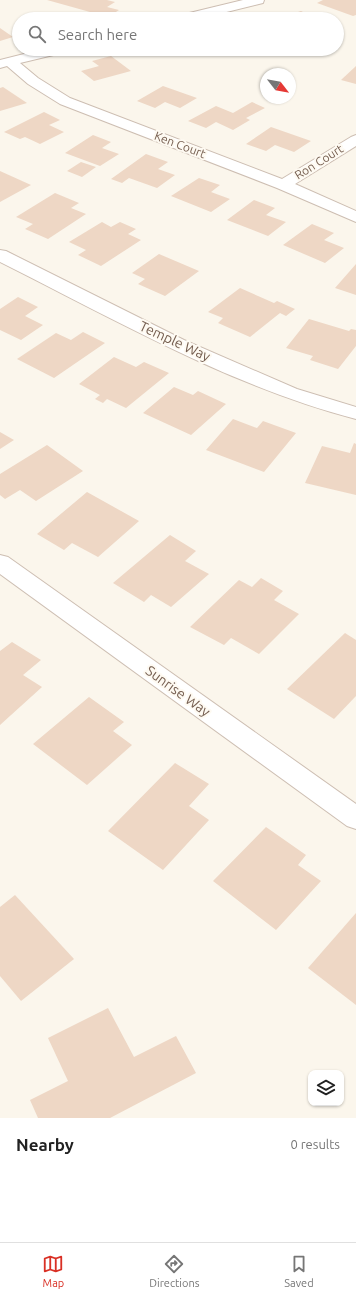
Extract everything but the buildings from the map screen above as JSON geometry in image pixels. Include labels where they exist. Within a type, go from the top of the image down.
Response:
[{"type":"street","points":[[210,12],[258,0]]},
{"type":"street","points":[[5,63],[33,56]]},
{"type":"street","name":"Ken Court","points":[[5,63],[65,101],[283,185],[356,217]]},
{"type":"street","name":"Ron Court","points":[[283,185],[356,140]]},
{"type":"street","name":"Temple Way","points":[[0,255],[177,344],[290,392],[356,413]]},
{"type":"street","name":"Sunrise Way","points":[[0,563],[356,818]]}]
